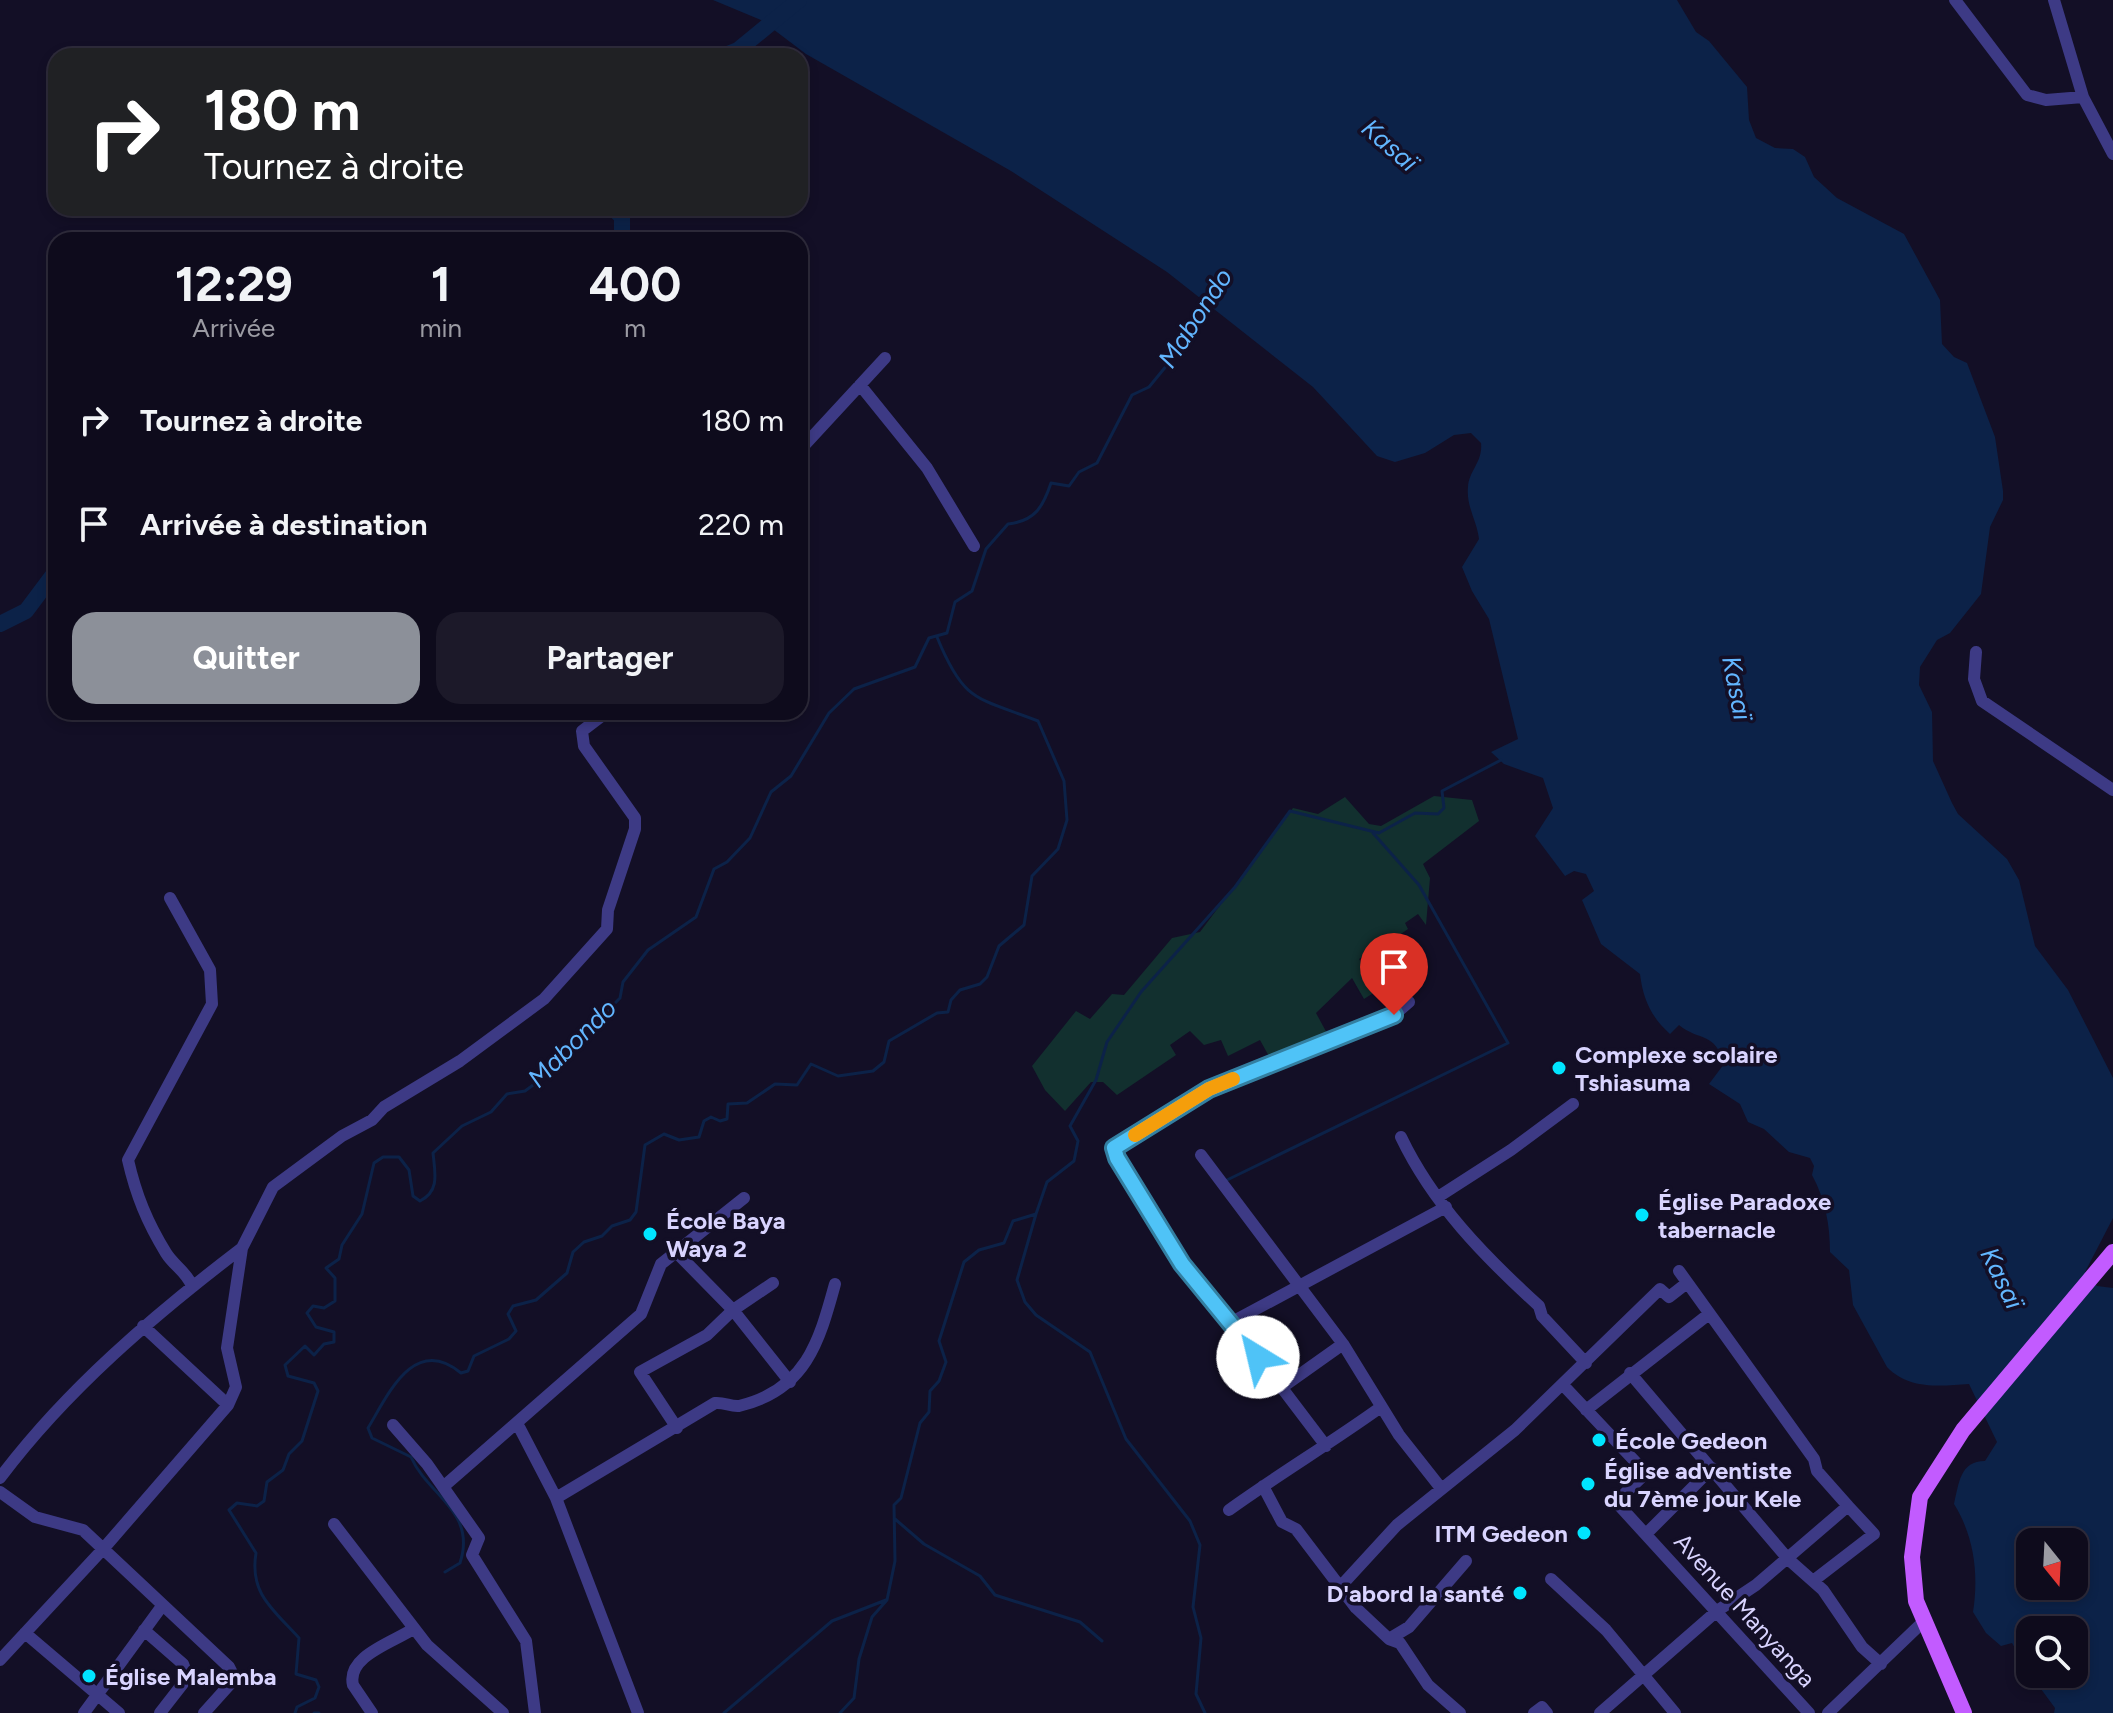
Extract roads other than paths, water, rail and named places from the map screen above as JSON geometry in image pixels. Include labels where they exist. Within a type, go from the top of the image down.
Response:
[{"type":"main road","points":[[1964,1713],[1916,1601],[1912,1557],[1914,1523],[1920,1497],[1963,1430],[2113,1252]]},
{"type":"street","points":[[1955,0],[2027,95],[2046,100],[2083,97]]},
{"type":"street","points":[[2054,0],[2083,97],[2113,154]]},
{"type":"street","points":[[808,441],[885,358]]},
{"type":"street","points":[[860,385],[927,468],[974,546]]},
{"type":"street","points":[[1976,652],[1974,679],[1982,701],[2113,790]]},
{"type":"street","points":[[0,1660],[104,1548],[228,1405],[236,1387],[227,1348],[242,1248],[273,1187],[342,1136],[372,1120],[384,1107],[460,1061],[544,999],[607,929],[608,910],[635,829],[635,818],[584,746],[582,731],[596,720]]},
{"type":"street","points":[[170,898],[210,970],[212,1004],[128,1160],[139,1205],[168,1257],[186,1272],[192,1286]]},
{"type":"street","points":[[1326,1446],[1232,1322],[1182,1264],[1117,1158],[1114,1148],[1209,1089],[1394,1015],[1409,1002]]},
{"type":"street","points":[[1232,1322],[1442,1202],[1573,1104]]},
{"type":"street","points":[[1401,1137],[1421,1179],[1458,1225],[1492,1263],[1539,1306],[1542,1316],[1586,1363]]},
{"type":"street","points":[[1201,1155],[1343,1344],[1381,1407],[1440,1487]]},
{"type":"street","points":[[443,1487],[641,1314],[654,1275],[661,1264],[744,1198]]},
{"type":"street","points":[[0,1478],[23,1448],[143,1326],[242,1248]]},
{"type":"street","points":[[677,1253],[733,1310],[790,1382]]},
{"type":"street","points":[[1679,1271],[1814,1459],[1817,1471],[1874,1534],[1813,1581]]},
{"type":"street","points":[[677,1428],[640,1372],[707,1335],[733,1310],[773,1283]]},
{"type":"street","points":[[1340,1587],[1397,1525],[1440,1487],[1515,1430],[1660,1289],[1669,1297],[1687,1283]]},
{"type":"street","points":[[556,1498],[715,1403],[739,1406],[790,1382],[801,1373],[821,1332],[835,1284]]},
{"type":"street","points":[[1563,1385],[1586,1410],[1709,1314]]},
{"type":"street","points":[[143,1326],[228,1405]]},
{"type":"street","points":[[1281,1388],[1343,1344]]},
{"type":"street","points":[[1630,1373],[1788,1559],[1813,1581],[1862,1647],[1881,1664]]},
{"type":"street","points":[[1229,1510],[1294,1462],[1326,1446],[1381,1407]]},
{"type":"street","name":"Avenue Manyanga","points":[[1586,1410],[1646,1473],[1616,1502],[1809,1713]]},
{"type":"street","points":[[517,1423],[556,1498],[638,1713]]},
{"type":"street","points":[[393,1425],[479,1538],[472,1555],[526,1641],[535,1713]]},
{"type":"street","points":[[1646,1534],[1712,1468]]},
{"type":"street","points":[[1263,1486],[1282,1522],[1296,1529],[1340,1587],[1389,1639],[1400,1643],[1428,1685],[1460,1713]]},
{"type":"street","points":[[0,1492],[35,1517],[83,1530],[229,1667],[233,1675],[231,1683],[204,1713]]},
{"type":"street","points":[[1600,1713],[1717,1611],[1788,1559],[1848,1506]]},
{"type":"street","points":[[334,1524],[413,1629],[503,1713]]},
{"type":"street","points":[[1389,1639],[1409,1627],[1466,1561]]},
{"type":"street","points":[[1551,1579],[1606,1630],[1675,1713]]},
{"type":"street","points":[[84,1713],[162,1606]]},
{"type":"street","points":[[1828,1713],[1923,1622]]},
{"type":"street","points":[[372,1713],[353,1685],[355,1667],[364,1657],[413,1629]]},
{"type":"street","points":[[144,1630],[183,1664],[188,1677],[160,1713]]},
{"type":"street","points":[[25,1633],[119,1713]]},
{"type":"street","points":[[1534,1713],[1542,1707],[1547,1713]]},
{"type":"water","name":"Kasaï","points":[[713,0],[1677,0],[1696,32],[1709,41],[1747,87],[1749,120],[1756,138],[1775,148],[1793,149],[1805,157],[1814,177],[1837,198],[1904,234],[1940,300],[1942,344],[1954,357],[1967,363],[1995,437],[2003,491],[2003,500],[1990,527],[1981,594],[1950,633],[1937,640],[1920,667],[1919,685],[1932,712],[1933,761],[1958,814],[2007,859],[2019,880],[2035,946],[2068,990],[2113,1078],[2113,1218],[2085,1272],[2097,1286],[2113,1288],[2113,1713],[2054,1713],[2055,1708],[2040,1688],[2088,1688],[2088,1616],[2016,1616],[2016,1650],[2012,1643],[2001,1646],[1986,1633],[1973,1612],[1973,1556],[1966,1529],[1954,1504],[1959,1481],[1966,1469],[1985,1461],[1997,1442],[1969,1384],[1936,1386],[1915,1383],[1887,1367],[1853,1305],[1849,1270],[1830,1252],[1826,1212],[1812,1175],[1814,1166],[1810,1158],[1789,1152],[1764,1129],[1748,1122],[1740,1104],[1709,1084],[1724,1064],[1716,1046],[1679,1025],[1670,1034],[1658,1021],[1643,992],[1640,974],[1601,944],[1582,900],[1594,891],[1586,874],[1574,871],[1565,876],[1535,836],[1553,808],[1543,778],[1504,764],[1491,752],[1518,739],[1489,619],[1462,567],[1479,539],[1468,494],[1481,443],[1471,433],[1454,435],[1425,453],[1395,462],[1377,456],[1313,387],[1167,272],[1011,171],[808,55],[808,48],[798,48],[761,20]]},
{"type":"waterway","name":"Mabondo","points":[[740,48],[799,0]]},
{"type":"waterway","name":"Mabondo","points":[[621,216],[622,232]]},
{"type":"waterway","name":"Mabondo","points":[[295,1713],[297,1707],[315,1698],[319,1687],[316,1680],[296,1674],[299,1638],[260,1591],[256,1580],[256,1553],[229,1510],[237,1503],[257,1506],[264,1501],[267,1482],[283,1470],[289,1454],[302,1441],[318,1391],[314,1383],[288,1376],[285,1365],[305,1346],[314,1355],[324,1344],[334,1342],[334,1332],[316,1327],[307,1313],[313,1306],[324,1308],[335,1301],[335,1278],[326,1268],[339,1259],[342,1245],[362,1214],[374,1163],[383,1157],[399,1157],[409,1170],[413,1196],[420,1201],[426,1197],[435,1181],[433,1153],[462,1126],[491,1112],[507,1094],[525,1091],[540,1080],[553,1058],[576,1035],[590,1029],[620,998],[623,982],[648,950],[696,917],[714,869],[727,862],[750,838],[771,792],[791,776],[829,713],[854,689],[915,667],[929,638],[947,633],[955,602],[972,591],[986,549],[1008,524],[1025,520],[1037,511],[1051,483],[1069,486],[1079,472],[1097,463],[1132,395],[1149,387],[1172,359],[1177,343],[1206,299]]},
{"type":"waterway","points":[[0,624],[26,611],[48,582]]},
{"type":"waterway","points":[[445,1572],[460,1563],[462,1530],[456,1517],[411,1457],[372,1438],[368,1428],[404,1374],[429,1360],[444,1363],[461,1373],[468,1371],[474,1356],[509,1339],[516,1331],[508,1314],[513,1306],[536,1300],[567,1273],[573,1252],[584,1242],[630,1220],[636,1212],[645,1145],[664,1134],[679,1140],[699,1137],[704,1121],[711,1117],[720,1121],[727,1119],[728,1104],[747,1103],[775,1084],[797,1085],[811,1064],[838,1076],[873,1071],[884,1062],[889,1041],[937,1013],[948,1012],[951,1000],[960,990],[980,984],[987,977],[999,946],[1024,925],[1032,876],[1058,849],[1067,820],[1064,781],[1038,721],[974,695],[955,675],[937,637]]},
{"type":"waterway","points":[[840,1713],[854,1698],[859,1659],[872,1617],[887,1600],[895,1561],[894,1505],[901,1498],[920,1423],[929,1412],[930,1391],[939,1381],[946,1362],[939,1341],[964,1262],[979,1250],[1004,1243],[1013,1221],[1036,1214],[1047,1182],[1074,1161],[1078,1141],[1070,1126],[1096,1080],[1107,1042],[1141,992],[1235,887],[1290,811],[1379,833],[1415,813],[1438,814],[1444,808],[1442,791],[1501,760]]},
{"type":"waterway","points":[[1227,1180],[1508,1043],[1419,885],[1373,833]]},
{"type":"waterway","points":[[1036,1214],[1017,1280],[1025,1302],[1036,1315],[1090,1352],[1126,1439],[1190,1521],[1200,1545],[1193,1607],[1201,1638],[1196,1694],[1205,1713]]},
{"type":"waterway","points":[[895,1519],[924,1544],[980,1576],[995,1595],[1080,1622],[1102,1641]]},
{"type":"waterway","points":[[724,1713],[832,1621],[886,1600]]},
{"type":"waterway","name":"Mabondo","points":[[314,1713],[319,1713]]},
{"type":"place","name":"Complexe scolaire Tshiasuma","points":[[1559,1068]]},
{"type":"place","name":"Église Paradoxe tabernacle","points":[[1642,1215]]},
{"type":"place","name":"École Baya Waya 2","points":[[650,1234]]},
{"type":"place","name":"École Gedeon","points":[[1599,1440]]},
{"type":"place","name":"Église adventiste du 7ème jour Kele","points":[[1588,1484]]},
{"type":"place","name":"ITM Gedeon","points":[[1584,1533]]},
{"type":"place","name":"D'abord la santé","points":[[1520,1593]]},
{"type":"place","name":"Église Malemba","points":[[89,1676]]}]
